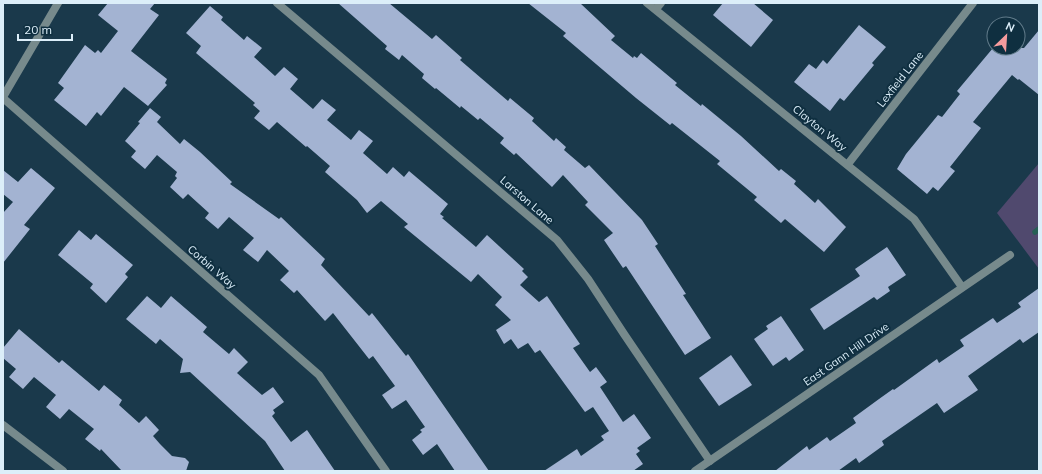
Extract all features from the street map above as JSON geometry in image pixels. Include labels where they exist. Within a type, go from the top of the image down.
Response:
[{"type":"street","points":[[3,98],[58,3]]},
{"type":"street","name":"Larston Lane","points":[[277,3],[557,240],[588,279],[710,461]]},
{"type":"street","name":"Clayton Way","points":[[648,3],[658,6],[914,219],[962,287]]},
{"type":"street","name":"Lexfield Lane","points":[[848,164],[971,6]]},
{"type":"street","name":"Corbin Way","points":[[3,98],[319,375],[386,471]]},
{"type":"street","name":"East Gann Hill Drive","points":[[695,471],[1010,255]]},
{"type":"street","points":[[3,424],[63,471]]},
{"type":"shaded area","points":[[1039,163],[1039,269],[997,213]]},
{"type":"building","points":[[108,3],[155,3],[150,9],[159,15],[131,51],[167,79],[165,83],[167,85],[148,106],[124,87],[101,116],[97,112],[86,126],[54,100],[64,88],[58,83],[85,45],[95,53],[98,50],[101,53],[118,31],[98,15]]},
{"type":"building","points":[[338,3],[389,3],[432,39],[436,35],[462,58],[460,60],[508,101],[510,98],[534,118],[532,121],[554,141],[556,138],[566,147],[564,150],[585,168],[589,165],[642,220],[658,244],[655,246],[686,294],[683,295],[711,338],[685,355],[626,266],[623,268],[604,240],[613,233],[585,205],[588,202],[563,175],[552,187],[516,153],[514,155],[500,143],[504,138],[480,118],[478,120],[461,106],[460,108],[436,88],[435,89],[422,78],[424,74],[402,55],[399,60],[385,49],[387,46]]},
{"type":"building","points":[[528,3],[580,3],[615,36],[611,40],[633,58],[634,56],[637,58],[641,53],[677,83],[675,85],[701,106],[702,104],[741,136],[779,171],[781,169],[796,181],[794,184],[815,203],[818,199],[846,227],[824,252],[785,219],[781,223],[754,200],[757,197],[717,164],[720,161],[672,123],[670,125],[636,98],[563,36],[566,33]]},
{"type":"building","points":[[723,3],[753,3],[773,20],[751,47],[713,15]]},
{"type":"building","points":[[210,6],[223,17],[221,20],[244,40],[247,36],[262,48],[254,57],[275,76],[284,67],[298,79],[290,89],[313,109],[322,99],[336,110],[327,120],[351,140],[359,130],[373,141],[363,153],[387,174],[393,167],[404,177],[409,171],[448,204],[440,214],[444,217],[442,218],[476,247],[487,235],[524,269],[522,271],[528,277],[520,285],[539,302],[547,296],[580,344],[573,348],[590,372],[596,367],[607,382],[600,387],[623,422],[634,414],[651,438],[637,448],[640,451],[636,454],[643,464],[633,471],[544,471],[577,449],[581,456],[604,440],[601,436],[609,431],[593,407],[585,412],[540,350],[535,353],[528,343],[518,349],[511,339],[504,344],[496,330],[511,320],[495,305],[502,297],[478,274],[471,282],[404,227],[408,224],[381,201],[367,213],[357,200],[325,172],[330,166],[307,146],[306,147],[277,122],[269,130],[254,118],[260,111],[253,105],[255,103],[196,53],[201,46],[186,33]]},
{"type":"building","points":[[859,25],[886,47],[872,63],[874,65],[844,101],[840,98],[830,111],[794,82],[809,64],[816,69],[823,60],[827,64]]},
{"type":"building","points":[[1039,30],[1039,95],[1012,75],[973,122],[981,128],[950,167],[955,171],[938,191],[933,187],[927,194],[897,169],[906,154],[938,115],[942,117],[960,94],[957,91],[986,56],[1026,56],[1026,46]]},
{"type":"building","points":[[150,108],[161,117],[157,122],[180,144],[184,139],[232,182],[230,184],[279,219],[281,217],[325,259],[321,265],[369,316],[372,313],[406,356],[408,354],[489,471],[455,471],[437,444],[423,455],[412,440],[422,432],[420,430],[425,427],[406,400],[392,409],[382,395],[395,386],[373,356],[369,359],[333,313],[325,321],[297,290],[294,293],[280,280],[289,271],[267,250],[258,262],[243,250],[254,238],[229,217],[218,229],[205,218],[209,213],[188,194],[183,199],[170,187],[177,178],[175,176],[177,172],[157,155],[145,169],[131,157],[136,151],[125,141]]},
{"type":"building","points":[[31,168],[55,188],[24,225],[30,229],[3,263],[3,213],[13,202],[3,194],[3,170],[18,182]]},
{"type":"building","points":[[79,230],[91,240],[96,234],[133,265],[125,274],[128,277],[106,303],[90,288],[93,284],[58,255]]},
{"type":"building","points":[[887,247],[906,275],[888,287],[890,291],[877,300],[874,297],[824,330],[810,309],[860,276],[855,269]]},
{"type":"building","points":[[1039,288],[1039,332],[1023,343],[1020,339],[968,376],[978,390],[944,413],[937,403],[882,441],[884,445],[859,463],[856,458],[838,471],[775,471],[807,446],[809,450],[827,437],[830,441],[856,423],[853,418],[937,359],[939,363],[964,346],[960,340],[993,318],[997,323],[1021,307],[1018,303]]},
{"type":"building","points":[[147,296],[161,308],[171,296],[207,327],[203,332],[229,354],[234,348],[248,362],[237,373],[262,395],[273,387],[284,402],[273,410],[275,413],[272,416],[291,442],[307,430],[335,471],[285,471],[265,441],[190,372],[180,373],[183,359],[160,339],[156,344],[126,319]]},
{"type":"building","points":[[781,316],[804,350],[789,361],[786,357],[773,366],[754,339],[768,329],[766,326]]},
{"type":"building","points":[[19,329],[59,363],[62,360],[99,391],[104,385],[122,400],[119,405],[139,423],[146,416],[159,430],[153,436],[160,444],[172,456],[185,458],[189,462],[186,471],[122,471],[101,449],[100,451],[85,439],[94,429],[69,409],[60,419],[46,407],[56,395],[34,377],[23,389],[9,377],[16,369],[3,358],[3,348]]},
{"type":"building","points":[[731,355],[752,385],[719,406],[699,378]]},
{"type":"waterway","points":[[1035,232],[1039,229]]}]
